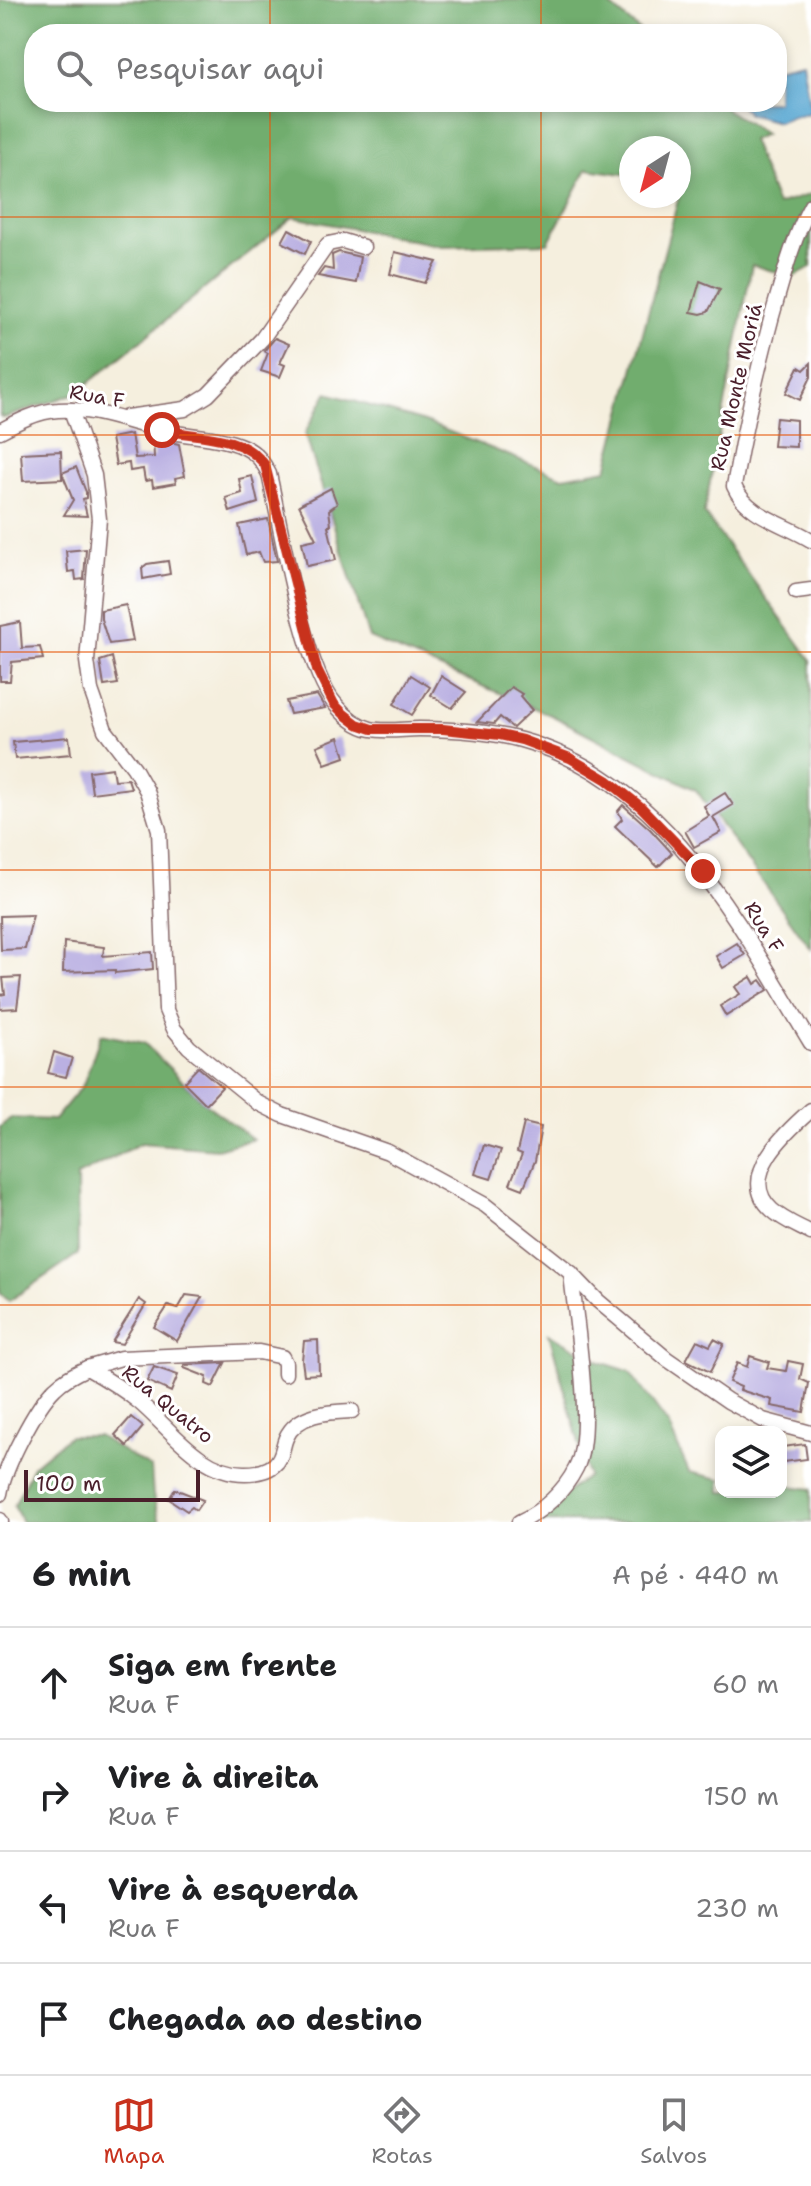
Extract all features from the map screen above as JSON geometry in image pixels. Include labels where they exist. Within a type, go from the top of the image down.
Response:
[{"type":"street","name":"Rua Monte Moriá","points":[[811,205],[783,275],[734,486],[740,500],[753,510],[811,540]]},
{"type":"street","points":[[117,419],[175,411],[197,403],[220,384],[262,339],[328,244],[343,241],[363,247]]},
{"type":"street","name":"Rua F","points":[[0,431],[55,410],[95,412],[198,438],[216,438],[248,449],[258,456],[269,474],[296,596],[317,670],[334,704],[357,724],[372,729],[443,729],[522,740],[570,758],[607,780],[666,830],[703,871],[811,1043]]},
{"type":"street","points":[[71,410],[94,475],[99,519],[87,661],[91,690],[105,730],[134,768],[153,803],[159,830],[166,1010],[174,1029],[189,1047],[258,1103],[282,1115],[388,1152],[485,1205],[571,1273],[598,1301],[667,1359],[728,1401],[763,1420],[811,1433]]},
{"type":"street","points":[[811,1110],[774,1147],[764,1165],[760,1185],[761,1195],[770,1209],[811,1233]]},
{"type":"street","points":[[519,1522],[534,1515],[558,1495],[577,1467],[585,1434],[571,1273]]},
{"type":"street","points":[[0,1494],[11,1458],[54,1389],[87,1368],[121,1358],[259,1352],[282,1357],[285,1374]]},
{"type":"street","name":"Rua Quatro","points":[[87,1368],[134,1398],[197,1455],[216,1467],[234,1473],[265,1471],[276,1465],[286,1438],[294,1425],[303,1419],[352,1411]]},
{"type":"green space","points":[[0,0],[604,0],[632,24],[24,24],[24,112],[730,112],[765,134],[751,140],[777,205],[811,194],[811,267],[793,277],[752,265],[704,513],[811,660],[811,949],[696,790],[553,716],[369,638],[305,433],[327,393],[425,422],[563,477],[607,469],[676,208],[691,208],[691,136],[619,136],[619,173],[587,169],[548,243],[442,246],[293,217],[76,393],[4,418],[0,416]]},
{"type":"green space","points":[[101,1034],[144,1043],[206,1104],[253,1139],[217,1149],[141,1143],[77,1176],[78,1254],[9,1301],[0,1293],[0,1127],[11,1118],[54,1120],[83,1085]]},
{"type":"green space","points":[[549,1333],[600,1362],[629,1371],[668,1424],[689,1472],[715,1478],[715,1498],[787,1498],[787,1486],[811,1489],[811,1522],[529,1522],[588,1476]]},
{"type":"green space","points":[[69,1436],[98,1436],[151,1468],[153,1495],[160,1522],[22,1522],[14,1506],[33,1466]]},
{"type":"water","points":[[802,61],[811,113],[778,122],[748,114],[746,112],[787,112],[787,65]]},
{"type":"building","points":[[289,229],[311,241],[305,254],[282,242]]},
{"type":"building","points":[[339,252],[360,257],[356,283],[318,276],[324,268],[333,270],[332,255]]},
{"type":"building","points":[[395,252],[437,262],[425,283],[390,274]]},
{"type":"building","points":[[700,281],[720,289],[708,312],[701,314],[691,312]]},
{"type":"building","points":[[275,338],[289,344],[280,363],[285,365],[280,377],[261,371],[268,353],[264,351]]},
{"type":"building","points":[[811,363],[811,377],[800,400],[786,393],[799,367],[804,370]]},
{"type":"building","points":[[776,418],[796,420],[796,447],[773,446]]},
{"type":"building","points":[[131,434],[135,458],[154,457],[153,438],[179,444],[185,476],[175,478],[176,483],[153,487],[152,480],[145,481],[143,469],[130,471],[129,463],[116,465],[111,438]]},
{"type":"building","points":[[61,451],[62,479],[23,481],[21,453]]},
{"type":"building","points":[[76,467],[86,492],[83,499],[87,516],[64,515],[73,500],[62,473]]},
{"type":"building","points":[[252,476],[258,503],[230,512],[226,498],[242,493],[239,479]]},
{"type":"building","points":[[331,488],[337,504],[329,510],[331,525],[328,526],[336,560],[307,566],[302,542],[316,539],[299,505]]},
{"type":"building","points":[[268,519],[277,561],[263,562],[259,552],[246,555],[239,525]]},
{"type":"building","points":[[86,549],[84,579],[76,580],[75,571],[68,572],[66,551]]},
{"type":"building","points":[[168,561],[170,574],[143,579],[142,568],[147,564]]},
{"type":"building","points":[[126,605],[133,641],[109,644],[101,610]]},
{"type":"building","points":[[20,622],[22,648],[40,647],[43,659],[12,662],[10,681],[0,681],[0,626]]},
{"type":"building","points":[[112,657],[118,684],[104,686],[100,661]]},
{"type":"building","points":[[411,675],[430,687],[412,715],[394,704]]},
{"type":"building","points":[[441,676],[466,692],[452,708],[431,695]]},
{"type":"building","points":[[511,687],[522,694],[520,696],[532,710],[513,728],[500,717],[494,724],[477,722]]},
{"type":"building","points":[[317,695],[325,708],[290,714],[286,701]]},
{"type":"building","points":[[69,737],[71,754],[15,759],[13,742]]},
{"type":"building","points":[[339,737],[345,757],[325,764],[317,746]]},
{"type":"building","points":[[112,768],[114,780],[128,779],[131,788],[92,793],[89,771]]},
{"type":"building","points":[[725,793],[733,805],[713,817],[721,832],[694,847],[685,831],[709,816],[704,806]]},
{"type":"building","points":[[623,805],[672,853],[658,867],[615,826],[622,819],[618,811]]},
{"type":"building","points":[[33,915],[25,949],[1,950],[0,916]]},
{"type":"building","points":[[64,942],[104,947],[103,956],[152,952],[153,969],[115,973],[115,970],[63,972]]},
{"type":"building","points":[[737,943],[745,955],[723,968],[716,956]]},
{"type":"building","points":[[21,977],[17,1008],[0,1009],[0,995],[5,994],[3,978]]},
{"type":"building","points":[[751,977],[755,984],[761,980],[768,990],[726,1016],[720,1006],[740,994],[735,987]]},
{"type":"building","points":[[54,1052],[72,1058],[66,1077],[48,1073]]},
{"type":"building","points":[[198,1067],[222,1087],[206,1104],[184,1082]]},
{"type":"building","points":[[524,1123],[541,1127],[535,1161],[523,1189],[510,1184],[522,1154],[517,1152]]},
{"type":"building","points":[[484,1145],[501,1150],[491,1179],[475,1174]]},
{"type":"building","points":[[186,1295],[202,1297],[177,1341],[154,1327],[168,1306],[178,1309]]},
{"type":"building","points":[[139,1299],[146,1304],[122,1344],[112,1342]]},
{"type":"building","points":[[714,1339],[724,1344],[710,1372],[686,1360],[697,1340],[710,1346]]},
{"type":"building","points":[[318,1340],[319,1374],[304,1375],[304,1341]]},
{"type":"building","points":[[750,1356],[769,1362],[767,1368],[786,1371],[788,1361],[803,1364],[800,1379],[809,1383],[804,1412],[771,1406],[772,1400],[740,1390],[741,1387],[729,1382],[737,1363],[747,1367]]},
{"type":"building","points":[[225,1363],[213,1387],[206,1384],[207,1377],[184,1368],[185,1365]]},
{"type":"building","points":[[154,1367],[178,1375],[171,1392],[147,1381]]},
{"type":"building","points":[[131,1417],[143,1427],[127,1446],[115,1435]]},
{"type":"building","points":[[805,1444],[807,1459],[787,1462],[787,1446]]},
{"type":"building","points":[[175,1489],[203,1500],[196,1510],[192,1507],[187,1511],[169,1499]]},
{"type":"route","points":[[162,430],[235,444],[248,449],[265,465],[317,670],[334,704],[344,714],[357,724],[372,729],[443,729],[500,735],[570,758],[621,790],[666,830],[703,871]]}]
